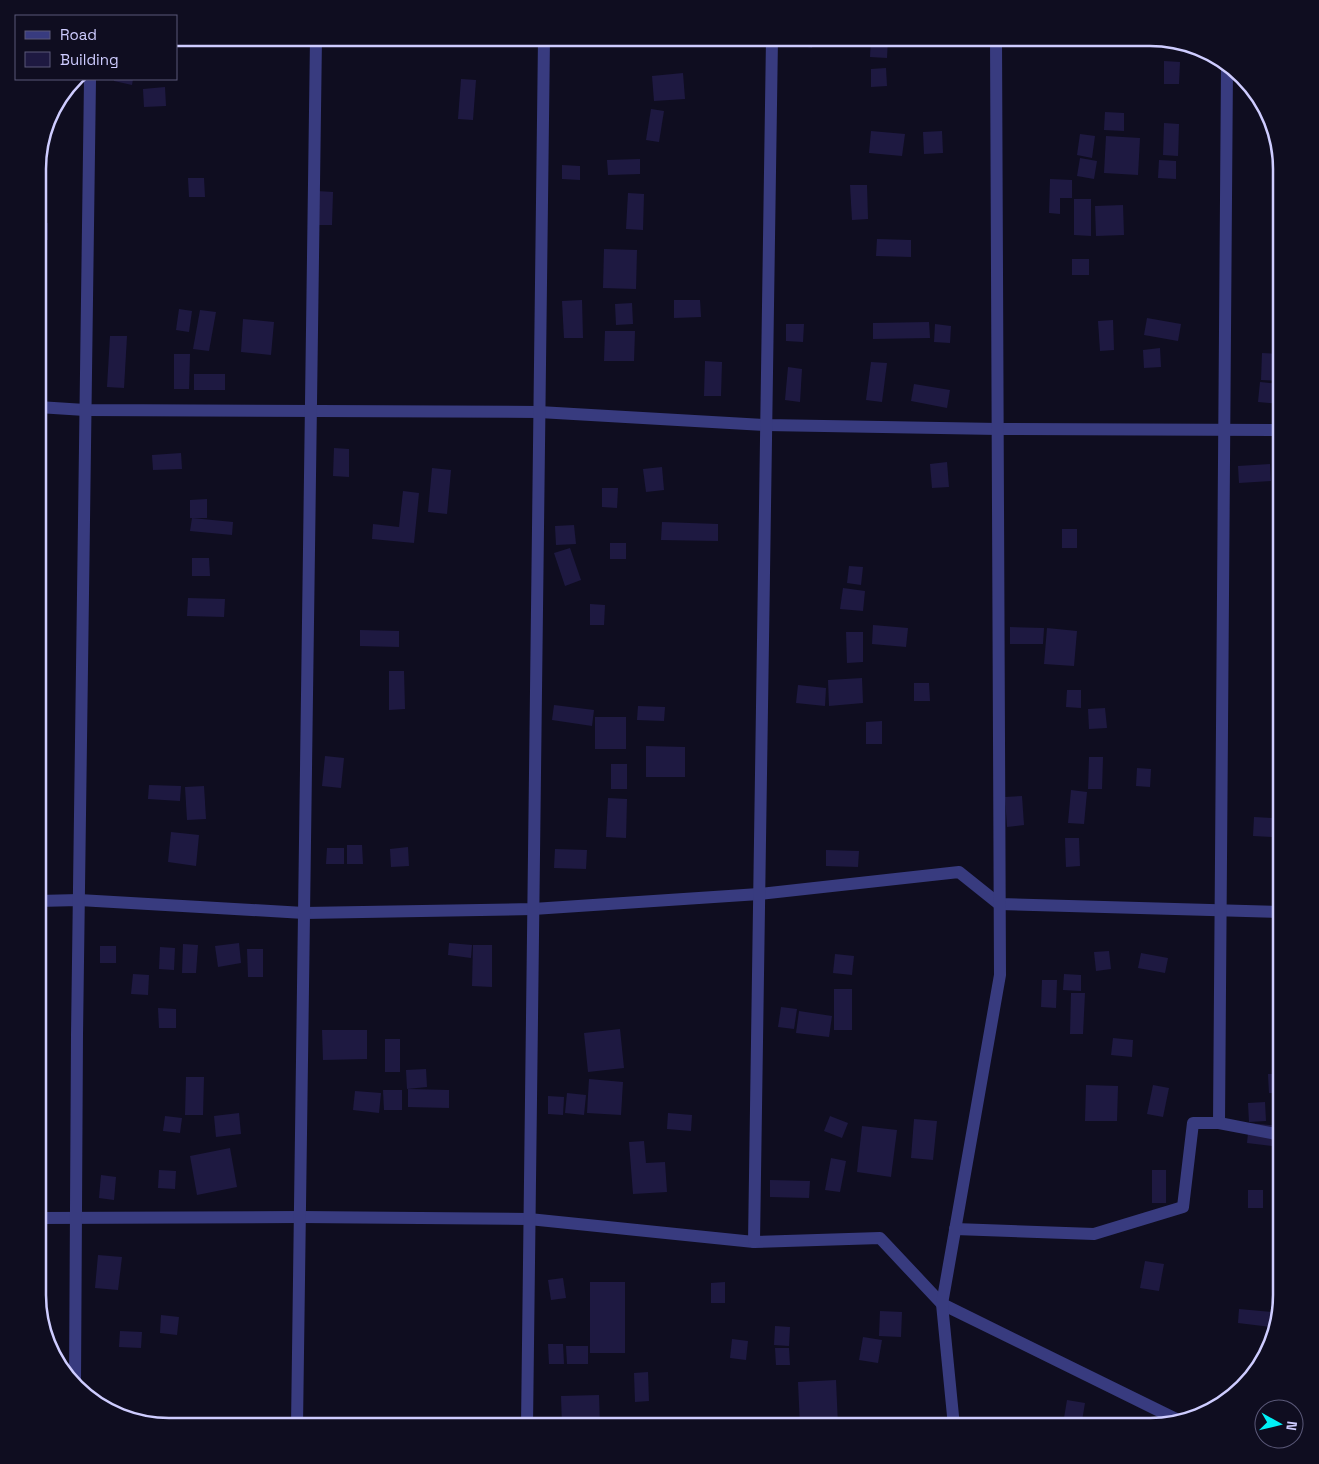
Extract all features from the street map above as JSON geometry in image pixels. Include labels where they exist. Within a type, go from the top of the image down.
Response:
[{"type":"street","points":[[297,1418],[316,46]]},
{"type":"street","points":[[527,1418],[544,46]]},
{"type":"street","points":[[754,1242],[772,47]]},
{"type":"street","points":[[953,1418],[942,1304],[1000,974],[996,47]]},
{"type":"street","points":[[1219,1123],[1227,74]]},
{"type":"street","points":[[75,1374],[79,900],[90,80]]},
{"type":"street","points":[[47,408],[85,410],[540,412],[766,425],[998,429],[1273,430]]},
{"type":"street","points":[[46,901],[79,900],[304,912],[533,910],[759,894],[959,872],[1000,904],[1273,912]]},
{"type":"street","points":[[955,1228],[1094,1234],[1182,1207],[1193,1123],[1219,1123],[1273,1133]]},
{"type":"street","points":[[46,1218],[300,1217],[529,1219],[754,1242],[880,1238],[942,1304],[1169,1416]]},
{"type":"building","points":[[871,47],[888,47],[887,58],[870,57]]},
{"type":"building","points":[[1164,61],[1180,62],[1179,84],[1164,84]]},
{"type":"building","points":[[886,68],[887,86],[871,87],[871,69]]},
{"type":"building","points":[[683,73],[685,99],[654,101],[652,76]]},
{"type":"building","points":[[461,79],[476,80],[473,120],[458,119]]},
{"type":"building","points":[[114,80],[133,80],[132,85]]},
{"type":"building","points":[[165,87],[166,106],[144,107],[143,89]]},
{"type":"building","points":[[651,109],[664,111],[659,142],[646,140]]},
{"type":"building","points":[[1105,112],[1124,113],[1124,131],[1104,130]]},
{"type":"building","points":[[1164,123],[1179,124],[1178,156],[1163,155]]},
{"type":"building","points":[[871,131],[905,134],[902,156],[869,153]]},
{"type":"building","points":[[942,131],[943,153],[924,154],[923,132]]},
{"type":"building","points":[[1080,134],[1095,136],[1092,158],[1077,155]]},
{"type":"building","points":[[1106,136],[1140,138],[1138,175],[1104,173]]},
{"type":"building","points":[[1080,158],[1097,161],[1094,179],[1077,176]]},
{"type":"building","points":[[640,159],[640,174],[608,175],[607,160]]},
{"type":"building","points":[[1159,160],[1176,161],[1176,179],[1158,178]]},
{"type":"building","points":[[562,165],[580,166],[580,180],[562,179]]},
{"type":"building","points":[[188,178],[204,178],[205,197],[189,197]]},
{"type":"building","points":[[1050,179],[1072,180],[1072,198],[1060,198],[1060,214],[1049,213]]},
{"type":"building","points":[[850,185],[867,185],[868,219],[852,220]]},
{"type":"building","points":[[317,191],[333,192],[332,225],[316,225]]},
{"type":"building","points":[[628,193],[644,194],[643,230],[626,229]]},
{"type":"building","points":[[1074,199],[1091,199],[1091,236],[1074,235]]},
{"type":"building","points":[[1123,205],[1124,235],[1096,236],[1095,206]]},
{"type":"building","points":[[47,223],[48,223],[47,240]]},
{"type":"building","points":[[877,239],[911,240],[911,257],[876,256]]},
{"type":"building","points":[[604,249],[637,250],[636,289],[603,288]]},
{"type":"building","points":[[1072,259],[1089,259],[1089,275],[1072,275]]},
{"type":"building","points":[[582,300],[583,338],[564,338],[562,301]]},
{"type":"building","points":[[674,300],[700,300],[701,317],[674,318]]},
{"type":"building","points":[[632,303],[633,324],[616,325],[615,304]]},
{"type":"building","points":[[179,309],[192,311],[189,332],[176,330]]},
{"type":"building","points":[[200,310],[216,312],[209,351],[193,349]]},
{"type":"building","points":[[1147,318],[1181,324],[1178,341],[1144,335]]},
{"type":"building","points":[[243,319],[274,322],[271,355],[241,352]]},
{"type":"building","points":[[1113,320],[1114,350],[1100,351],[1098,321]]},
{"type":"building","points":[[929,322],[930,338],[873,339],[873,323]]},
{"type":"building","points":[[786,324],[804,324],[803,342],[786,341]]},
{"type":"building","points":[[935,324],[951,326],[950,343],[934,342]]},
{"type":"building","points":[[605,331],[635,331],[634,361],[604,361]]},
{"type":"building","points":[[110,336],[127,336],[124,388],[107,387]]},
{"type":"building","points":[[1160,348],[1161,367],[1144,368],[1143,350]]},
{"type":"building","points":[[1262,353],[1273,354],[1273,381],[1261,380]]},
{"type":"building","points":[[174,354],[190,354],[189,389],[174,389]]},
{"type":"building","points":[[705,361],[722,362],[721,396],[704,396]]},
{"type":"building","points":[[871,362],[887,363],[882,402],[866,400]]},
{"type":"building","points":[[788,367],[802,369],[800,402],[785,400]]},
{"type":"building","points":[[194,374],[225,374],[225,390],[194,390]]},
{"type":"building","points":[[1260,382],[1273,383],[1273,403],[1258,402]]},
{"type":"building","points":[[914,384],[950,390],[947,408],[911,401]]},
{"type":"building","points":[[334,448],[349,449],[349,477],[333,476]]},
{"type":"building","points":[[181,453],[182,469],[153,470],[152,455]]},
{"type":"building","points":[[947,462],[949,487],[932,488],[930,464]]},
{"type":"building","points":[[1270,464],[1271,481],[1239,483],[1238,466]]},
{"type":"building","points":[[662,467],[664,490],[646,492],[643,469]]},
{"type":"building","points":[[432,468],[451,470],[447,514],[428,512]]},
{"type":"building","points":[[602,488],[618,488],[617,508],[602,507]]},
{"type":"building","points":[[403,491],[419,493],[414,543],[372,539],[373,524],[399,527]]},
{"type":"building","points":[[207,499],[207,518],[190,518],[190,500]]},
{"type":"building","points":[[192,518],[233,522],[232,535],[190,531]]},
{"type":"building","points":[[662,522],[718,524],[718,541],[661,540]]},
{"type":"building","points":[[574,525],[576,544],[556,545],[555,526]]},
{"type":"building","points":[[1062,529],[1077,529],[1077,548],[1062,548]]},
{"type":"building","points":[[610,543],[626,543],[626,559],[610,559]]},
{"type":"building","points":[[570,548],[581,580],[565,586],[554,553]]},
{"type":"building","points":[[192,558],[209,558],[210,576],[192,576]]},
{"type":"building","points":[[849,566],[863,567],[861,585],[847,583]]},
{"type":"building","points":[[843,588],[865,591],[863,611],[840,609]]},
{"type":"building","points":[[188,598],[225,599],[224,617],[187,616]]},
{"type":"building","points":[[590,604],[605,605],[604,625],[590,625]]},
{"type":"building","points":[[873,625],[908,628],[906,647],[872,644]]},
{"type":"building","points":[[1010,627],[1044,628],[1043,644],[1010,644]]},
{"type":"building","points":[[1047,628],[1077,631],[1074,666],[1044,664]]},
{"type":"building","points":[[360,630],[399,631],[399,647],[360,646]]},
{"type":"building","points":[[846,632],[863,632],[863,662],[847,663]]},
{"type":"building","points":[[389,671],[404,671],[405,709],[389,710]]},
{"type":"building","points":[[862,678],[863,703],[829,706],[828,680]]},
{"type":"building","points":[[914,683],[929,683],[930,701],[914,701]]},
{"type":"building","points":[[798,685],[826,688],[825,706],[796,703]]},
{"type":"building","points":[[1067,690],[1081,690],[1081,708],[1066,707]]},
{"type":"building","points":[[554,705],[594,710],[592,726],[552,720]]},
{"type":"building","points":[[638,706],[665,707],[664,721],[637,720]]},
{"type":"building","points":[[1105,708],[1107,728],[1089,729],[1088,709]]},
{"type":"building","points":[[595,717],[626,717],[626,749],[595,749]]},
{"type":"building","points":[[882,721],[882,744],[866,744],[866,722]]},
{"type":"building","points":[[646,746],[685,747],[685,777],[646,777]]},
{"type":"building","points":[[325,756],[344,758],[341,788],[322,786]]},
{"type":"building","points":[[1089,757],[1103,757],[1102,789],[1088,789]]},
{"type":"building","points":[[611,764],[627,764],[627,789],[611,789]]},
{"type":"building","points":[[1137,768],[1151,769],[1150,787],[1136,786]]},
{"type":"building","points":[[149,785],[181,786],[180,801],[148,799]]},
{"type":"building","points":[[204,786],[206,819],[187,820],[185,787]]},
{"type":"building","points":[[1071,790],[1087,792],[1084,824],[1068,823]]},
{"type":"building","points":[[1022,796],[1024,825],[1007,827],[1005,797]]},
{"type":"building","points":[[608,798],[627,799],[626,838],[606,837]]},
{"type":"building","points":[[1254,817],[1273,818],[1272,837],[1253,836]]},
{"type":"building","points":[[171,832],[199,835],[196,866],[168,862]]},
{"type":"building","points":[[1065,838],[1079,838],[1080,866],[1066,867]]},
{"type":"building","points":[[347,845],[362,845],[363,864],[347,864]]},
{"type":"building","points":[[408,847],[409,866],[391,867],[390,849]]},
{"type":"building","points":[[327,848],[344,848],[344,864],[326,864]]},
{"type":"building","points":[[555,849],[587,850],[586,869],[554,868]]},
{"type":"building","points":[[826,850],[859,851],[858,867],[826,866]]},
{"type":"building","points":[[239,943],[241,963],[218,967],[215,946]]},
{"type":"building","points":[[449,943],[472,945],[471,958],[448,955]]},
{"type":"building","points":[[183,944],[198,945],[196,973],[182,973]]},
{"type":"building","points":[[473,945],[492,945],[492,987],[472,986]]},
{"type":"building","points":[[100,946],[116,946],[116,963],[100,963]]},
{"type":"building","points":[[160,947],[175,948],[174,970],[159,969]]},
{"type":"building","points":[[247,949],[263,949],[263,977],[248,977]]},
{"type":"building","points":[[1109,951],[1111,969],[1096,971],[1094,952]]},
{"type":"building","points":[[1141,953],[1168,958],[1165,973],[1138,968]]},
{"type":"building","points":[[835,954],[854,956],[852,975],[833,973]]},
{"type":"building","points":[[133,974],[149,975],[148,995],[131,994]]},
{"type":"building","points":[[1064,974],[1081,975],[1081,991],[1063,990]]},
{"type":"building","points":[[1042,980],[1057,980],[1056,1008],[1041,1007]]},
{"type":"building","points":[[834,989],[852,989],[852,1030],[834,1030]]},
{"type":"building","points":[[1071,993],[1085,993],[1083,1034],[1070,1034]]},
{"type":"building","points":[[781,1007],[797,1009],[794,1029],[778,1027]]},
{"type":"building","points":[[158,1008],[176,1009],[176,1028],[159,1028]]},
{"type":"building","points":[[799,1011],[832,1016],[829,1037],[796,1033]]},
{"type":"building","points":[[620,1029],[624,1068],[588,1072],[584,1033]]},
{"type":"building","points":[[322,1030],[367,1030],[367,1059],[323,1060]]},
{"type":"building","points":[[1113,1038],[1133,1040],[1132,1057],[1111,1055]]},
{"type":"building","points":[[385,1039],[400,1039],[400,1072],[385,1072]]},
{"type":"building","points":[[426,1069],[427,1087],[407,1089],[406,1070]]},
{"type":"building","points":[[1268,1074],[1273,1074],[1273,1093],[1269,1093]]},
{"type":"building","points":[[186,1077],[204,1077],[203,1115],[185,1115]]},
{"type":"building","points":[[589,1079],[623,1082],[621,1115],[587,1113]]},
{"type":"building","points":[[1086,1085],[1118,1086],[1117,1121],[1085,1121]]},
{"type":"building","points":[[1153,1085],[1169,1088],[1163,1117],[1147,1114]]},
{"type":"building","points":[[408,1089],[449,1090],[449,1108],[408,1107]]},
{"type":"building","points":[[383,1090],[402,1090],[402,1110],[384,1110]]},
{"type":"building","points":[[355,1091],[381,1093],[379,1113],[353,1110]]},
{"type":"building","points":[[567,1093],[586,1095],[584,1115],[565,1113]]},
{"type":"building","points":[[548,1096],[564,1097],[563,1115],[548,1114]]},
{"type":"building","points":[[1265,1102],[1266,1121],[1249,1122],[1248,1103]]},
{"type":"building","points":[[239,1113],[241,1134],[216,1137],[214,1116]]},
{"type":"building","points":[[668,1113],[692,1115],[691,1131],[667,1129]]},
{"type":"building","points":[[165,1116],[182,1118],[180,1133],[163,1131]]},
{"type":"building","points":[[830,1116],[848,1123],[842,1138],[824,1131]]},
{"type":"building","points":[[914,1119],[937,1121],[933,1160],[911,1158]]},
{"type":"building","points":[[1249,1123],[1273,1125],[1273,1146],[1247,1143]]},
{"type":"building","points":[[862,1126],[897,1130],[891,1177],[857,1172]]},
{"type":"building","points":[[644,1141],[646,1163],[665,1162],[667,1192],[633,1194],[629,1142]]},
{"type":"building","points":[[230,1148],[237,1187],[197,1195],[190,1156]]},
{"type":"building","points":[[831,1158],[846,1161],[840,1192],[825,1190]]},
{"type":"building","points":[[159,1170],[176,1171],[175,1189],[158,1188]]},
{"type":"building","points":[[1152,1170],[1166,1170],[1166,1203],[1152,1203]]},
{"type":"building","points":[[101,1175],[116,1177],[114,1200],[99,1198]]},
{"type":"building","points":[[770,1180],[810,1181],[809,1198],[770,1197]]},
{"type":"building","points":[[1248,1190],[1263,1190],[1263,1208],[1248,1208]]},
{"type":"building","points":[[98,1255],[122,1257],[118,1290],[95,1288]]},
{"type":"building","points":[[1145,1261],[1164,1264],[1159,1291],[1140,1288]]},
{"type":"building","points":[[563,1278],[566,1298],[551,1300],[548,1280]]},
{"type":"building","points":[[590,1282],[625,1282],[625,1353],[590,1353]]},
{"type":"building","points":[[725,1282],[725,1303],[711,1303],[711,1283]]},
{"type":"building","points":[[1239,1309],[1272,1312],[1269,1327],[1238,1323]]},
{"type":"building","points":[[880,1311],[902,1312],[901,1337],[879,1336]]},
{"type":"building","points":[[161,1315],[179,1317],[177,1335],[160,1333]]},
{"type":"building","points":[[775,1326],[790,1327],[789,1346],[774,1345]]},
{"type":"building","points":[[120,1331],[142,1332],[141,1348],[119,1347]]},
{"type":"building","points":[[863,1337],[882,1340],[878,1363],[859,1360]]},
{"type":"building","points":[[732,1339],[748,1341],[746,1360],[730,1358]]},
{"type":"building","points":[[548,1344],[563,1344],[564,1364],[549,1364]]},
{"type":"building","points":[[566,1346],[588,1346],[588,1364],[567,1364]]},
{"type":"building","points":[[775,1348],[789,1348],[790,1365],[776,1365]]},
{"type":"building","points":[[648,1372],[649,1401],[635,1402],[634,1373]]},
{"type":"building","points":[[836,1380],[838,1418],[800,1418],[798,1382]]},
{"type":"building","points":[[599,1395],[600,1418],[562,1418],[561,1396]]},
{"type":"building","points":[[1067,1400],[1085,1403],[1082,1418],[1064,1418]]}]
